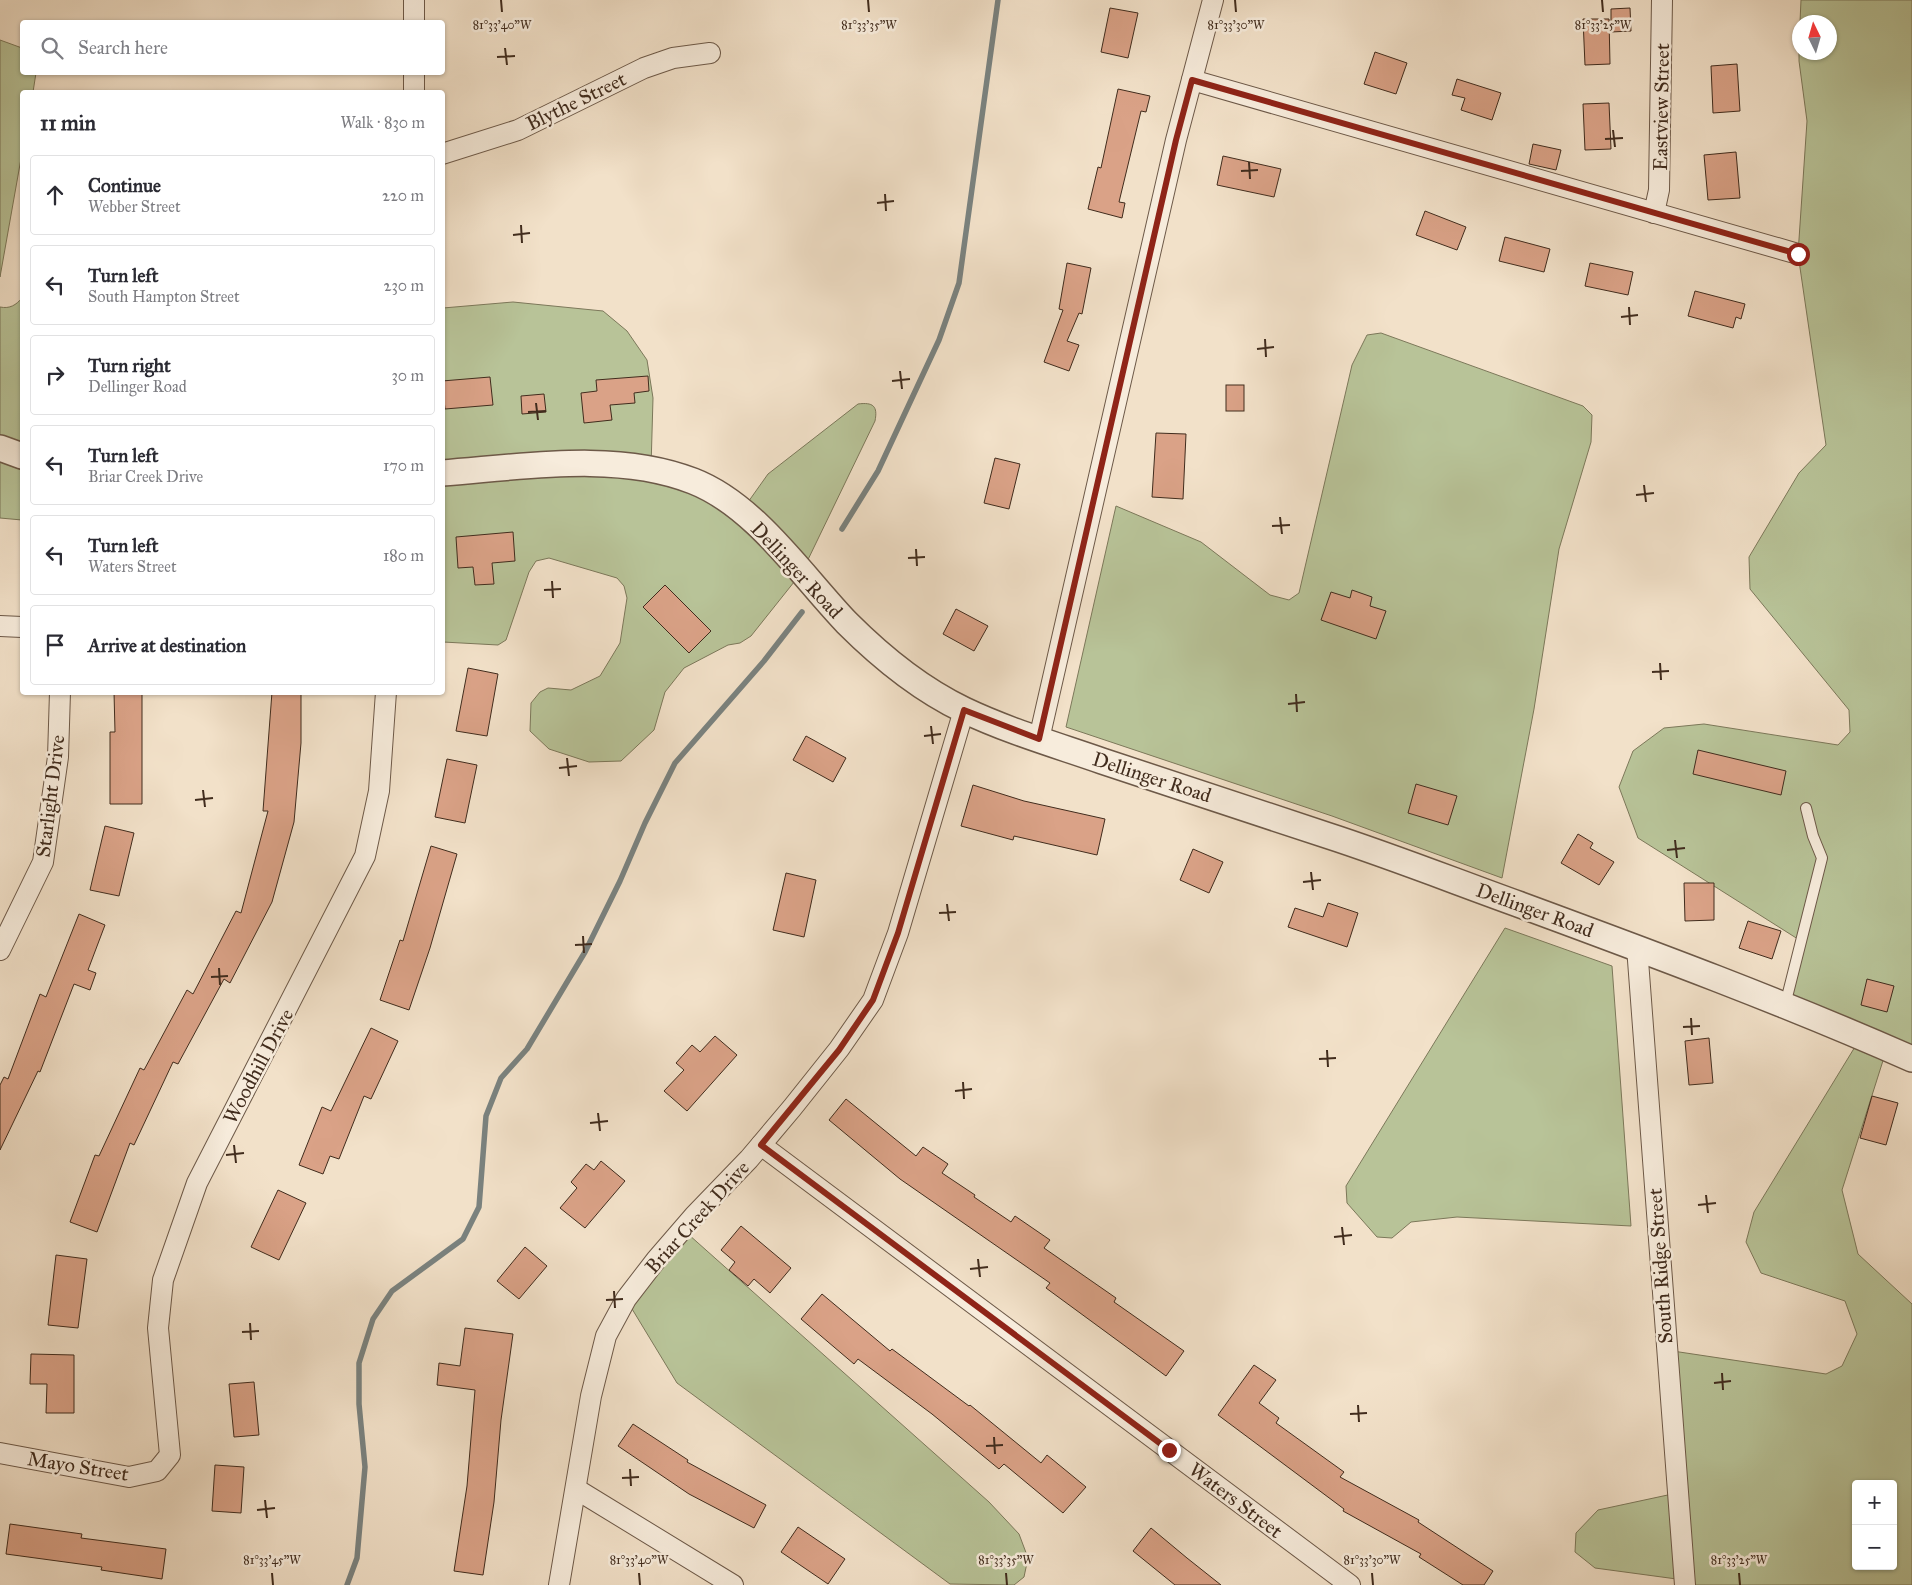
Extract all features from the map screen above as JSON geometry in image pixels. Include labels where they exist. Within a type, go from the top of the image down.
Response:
[{"type":"street","points":[[414,0],[414,20]]},
{"type":"street","points":[[1039,739],[1171,160],[1213,0]]},
{"type":"street","name":"Eastview Street","points":[[1654,213],[1659,190],[1662,0]]},
{"type":"street","name":"Blythe Street","points":[[445,153],[518,130],[644,68],[673,58],[710,53]]},
{"type":"street","points":[[414,75],[414,90]]},
{"type":"street","points":[[1192,80],[1798,254]]},
{"type":"street","points":[[0,448],[20,455]]},
{"type":"street","name":"Dellinger Road","points":[[445,473],[569,464],[616,465],[651,468],[695,482],[731,502],[783,550],[846,622],[891,666],[964,710],[1039,739],[1332,837],[1637,948],[1785,1006],[1912,1059]]},
{"type":"street","points":[[0,626],[20,627]]},
{"type":"street","name":"Starlight Drive","points":[[0,950],[43,862],[58,757],[60,695]]},
{"type":"street","name":"Woodhill Drive","points":[[157,1471],[170,1455],[158,1328],[163,1280],[197,1183],[365,856],[379,791],[386,695]]},
{"type":"street","name":"Briar Creek Drive","points":[[559,1585],[591,1396],[606,1336],[626,1299],[656,1260],[694,1216],[761,1145],[839,1050],[873,1000],[898,933],[964,710]]},
{"type":"street","name":"South Ridge Street","points":[[1637,948],[1685,1585]]},
{"type":"street","name":"Waters Street","points":[[761,1145],[1350,1585]]},
{"type":"street","name":"Mayo Street","points":[[0,1453],[129,1476],[157,1471]]},
{"type":"street","points":[[576,1489],[733,1585]]},
{"type":"lane","points":[[1785,1006],[1822,858],[1813,836],[1806,808]]},
{"type":"green space","points":[[1801,0],[1912,0],[1912,1059],[1887,1048],[1842,1190],[1858,1254],[1912,1304],[1912,1585],[1685,1585],[1684,1580],[1595,1568],[1575,1552],[1576,1533],[1598,1510],[1677,1493],[1666,1350],[1826,1374],[1842,1366],[1857,1334],[1845,1301],[1761,1273],[1746,1242],[1754,1212],[1861,1037],[1785,1006],[1801,941],[1638,838],[1619,787],[1633,751],[1664,728],[1704,724],[1838,745],[1850,732],[1849,710],[1750,589],[1749,557],[1799,473],[1826,445],[1798,254],[1807,121],[1799,61],[1837,60],[1837,15],[1800,15]]},
{"type":"green space","points":[[0,40],[20,47],[20,75],[36,75],[33,90],[20,90],[20,164],[0,277]]},
{"type":"green space","points":[[20,300],[20,520],[0,518],[0,307],[12,306]]},
{"type":"green space","points":[[513,302],[603,311],[627,331],[647,360],[653,398],[651,468],[741,512],[768,474],[858,404],[871,405],[875,409],[875,421],[802,572],[751,636],[740,643],[728,645],[684,668],[665,692],[654,730],[621,761],[589,762],[549,749],[530,731],[531,703],[540,692],[548,688],[571,690],[600,676],[620,643],[627,598],[624,586],[617,578],[549,558],[536,561],[529,572],[506,640],[498,645],[445,642],[445,308]]},
{"type":"green space","points":[[1381,333],[1583,406],[1592,415],[1591,442],[1559,549],[1534,709],[1502,878],[1332,816],[1066,727],[1116,506],[1201,542],[1270,595],[1289,600],[1299,593],[1352,365],[1367,335]]},
{"type":"green space","points":[[1505,928],[1612,966],[1631,1226],[1457,1217],[1411,1222],[1392,1238],[1377,1237],[1347,1203],[1346,1186]]},
{"type":"green space","points":[[679,1226],[989,1502],[1019,1534],[1028,1558],[1024,1577],[1014,1585],[950,1584],[677,1383],[626,1299]]},
{"type":"building","points":[[1110,8],[1138,13],[1128,58],[1101,52]]},
{"type":"building","points":[[1630,8],[1631,31],[1611,32],[1611,9]]},
{"type":"building","points":[[1583,19],[1609,19],[1610,64],[1585,65]]},
{"type":"building","points":[[1375,52],[1407,63],[1396,94],[1364,84]]},
{"type":"building","points":[[1737,64],[1740,111],[1713,113],[1711,66]]},
{"type":"building","points":[[1457,79],[1501,93],[1492,120],[1461,110],[1465,98],[1452,95]]},
{"type":"building","points":[[1118,89],[1150,96],[1146,112],[1141,111],[1119,202],[1125,203],[1122,218],[1088,209],[1098,167],[1101,168]]},
{"type":"building","points":[[1609,103],[1611,149],[1585,150],[1583,104]]},
{"type":"building","points":[[1533,144],[1561,150],[1556,170],[1529,164]]},
{"type":"building","points":[[1736,152],[1740,198],[1708,200],[1704,155]]},
{"type":"building","points":[[1223,156],[1281,169],[1274,197],[1217,185]]},
{"type":"building","points":[[1425,211],[1466,227],[1457,250],[1416,235]]},
{"type":"building","points":[[1505,237],[1550,249],[1544,272],[1499,261]]},
{"type":"building","points":[[1067,263],[1091,268],[1082,314],[1079,313],[1067,341],[1079,345],[1069,371],[1044,362],[1063,310],[1059,309]]},
{"type":"building","points":[[1590,263],[1633,272],[1628,295],[1585,286]]},
{"type":"building","points":[[1695,291],[1745,304],[1741,319],[1736,317],[1733,328],[1688,316]]},
{"type":"building","points":[[648,376],[649,391],[634,393],[635,403],[610,405],[612,420],[584,423],[581,393],[597,391],[596,380]]},
{"type":"building","points":[[490,377],[493,405],[445,409],[445,381]]},
{"type":"building","points":[[1226,385],[1244,385],[1244,411],[1226,411]]},
{"type":"building","points":[[544,394],[546,412],[522,414],[521,396]]},
{"type":"building","points":[[1156,433],[1186,434],[1183,499],[1152,497]]},
{"type":"building","points":[[995,458],[1020,464],[1009,509],[984,503]]},
{"type":"building","points":[[513,532],[515,561],[492,563],[494,584],[475,585],[473,567],[458,568],[456,537]]},
{"type":"building","points":[[665,585],[711,631],[689,653],[643,607]]},
{"type":"building","points":[[1352,590],[1372,597],[1370,606],[1386,611],[1376,639],[1321,620],[1331,592],[1350,598]]},
{"type":"building","points":[[956,609],[988,626],[974,651],[943,634]]},
{"type":"building","points":[[468,668],[498,674],[487,736],[456,731]]},
{"type":"building","points":[[114,695],[142,695],[142,804],[110,804],[110,732],[115,732]]},
{"type":"building","points":[[272,695],[301,695],[301,743],[294,822],[272,902],[230,983],[224,979],[178,1064],[173,1062],[134,1145],[130,1143],[97,1232],[70,1222],[95,1155],[99,1156],[140,1068],[144,1070],[187,990],[193,994],[236,911],[241,913],[268,811],[263,811]]},
{"type":"building","points":[[806,736],[846,758],[833,782],[793,760]]},
{"type":"building","points":[[1698,750],[1786,771],[1781,795],[1693,774]]},
{"type":"building","points":[[447,759],[477,765],[465,823],[435,817]]},
{"type":"building","points":[[1416,784],[1457,796],[1448,825],[1408,813]]},
{"type":"building","points":[[973,785],[1024,801],[1105,819],[1097,855],[1014,836],[1013,840],[961,826]]},
{"type":"building","points":[[105,826],[134,833],[119,896],[90,890]]},
{"type":"building","points":[[1578,834],[1593,843],[1590,848],[1614,862],[1599,885],[1561,863]]},
{"type":"building","points":[[431,846],[457,854],[430,948],[409,1010],[380,1000],[400,940],[403,941]]},
{"type":"building","points":[[1193,849],[1223,862],[1209,893],[1180,880]]},
{"type":"building","points":[[786,873],[816,880],[804,937],[773,930]]},
{"type":"building","points":[[1684,883],[1714,883],[1714,920],[1685,921]]},
{"type":"building","points":[[1328,903],[1358,913],[1347,947],[1288,927],[1295,908],[1323,917]]},
{"type":"building","points":[[79,914],[105,925],[88,970],[96,973],[90,990],[74,984],[40,1072],[38,1071],[0,1150],[0,1085],[4,1077],[8,1079],[40,994],[46,997]]},
{"type":"building","points":[[1748,921],[1781,931],[1772,959],[1739,948]]},
{"type":"building","points":[[1867,979],[1894,986],[1887,1012],[1861,1005]]},
{"type":"building","points":[[371,1028],[398,1041],[371,1099],[364,1096],[339,1159],[330,1156],[323,1174],[299,1165],[322,1107],[331,1111]]},
{"type":"building","points":[[715,1036],[737,1055],[687,1111],[664,1091],[684,1070],[676,1063],[692,1045],[700,1052]]},
{"type":"building","points":[[1709,1038],[1713,1083],[1689,1085],[1685,1041]]},
{"type":"building","points":[[1872,1096],[1898,1103],[1886,1145],[1860,1138]]},
{"type":"building","points":[[846,1099],[916,1156],[923,1147],[948,1164],[942,1173],[975,1195],[974,1197],[1011,1222],[1015,1216],[1050,1240],[1044,1248],[1116,1298],[1114,1302],[1184,1351],[1166,1376],[1046,1288],[1050,1283],[900,1179],[829,1120]]},
{"type":"building","points":[[601,1161],[625,1181],[585,1228],[560,1208],[577,1188],[571,1182],[586,1164],[594,1170]]},
{"type":"building","points":[[278,1190],[306,1203],[279,1260],[251,1247]]},
{"type":"building","points":[[741,1226],[791,1268],[770,1293],[754,1279],[748,1286],[729,1270],[735,1262],[721,1250]]},
{"type":"building","points":[[525,1247],[547,1266],[519,1299],[497,1281]]},
{"type":"building","points":[[56,1255],[87,1259],[78,1328],[48,1325]]},
{"type":"building","points":[[822,1294],[890,1351],[892,1349],[970,1405],[1041,1463],[1047,1455],[1086,1487],[1063,1513],[1004,1464],[999,1469],[932,1414],[858,1359],[854,1364],[801,1319]]},
{"type":"building","points":[[465,1328],[513,1334],[501,1420],[494,1502],[483,1575],[454,1571],[467,1486],[475,1390],[437,1385],[439,1363],[460,1366]]},
{"type":"building","points":[[31,1354],[74,1355],[74,1413],[46,1413],[47,1384],[30,1384]]},
{"type":"building","points":[[1254,1365],[1276,1380],[1259,1403],[1279,1418],[1276,1423],[1344,1472],[1340,1477],[1419,1520],[1418,1522],[1493,1571],[1484,1585],[1463,1585],[1419,1557],[1421,1554],[1343,1511],[1344,1509],[1218,1415]]},
{"type":"building","points":[[254,1382],[259,1435],[234,1437],[229,1384]]},
{"type":"building","points":[[633,1424],[688,1460],[687,1462],[766,1505],[754,1528],[689,1494],[618,1446]]},
{"type":"building","points":[[215,1465],[244,1467],[241,1513],[212,1511]]},
{"type":"building","points":[[10,1524],[82,1534],[81,1538],[166,1549],[162,1579],[101,1570],[102,1567],[6,1554]]},
{"type":"building","points":[[798,1527],[845,1559],[828,1584],[781,1552]]},
{"type":"building","points":[[1151,1528],[1221,1585],[1175,1585],[1133,1551]]},
{"type":"waterway","points":[[842,529],[878,471],[939,340],[959,283],[998,0]]},
{"type":"waterway","points":[[347,1585],[357,1558],[365,1467],[359,1404],[359,1363],[373,1319],[392,1291],[463,1239],[479,1207],[486,1116],[501,1078],[527,1049],[585,952],[675,763],[764,661],[802,612]]},
{"type":"route","points":[[1169,1450],[761,1145],[839,1050],[873,1000],[898,933],[964,710],[1039,739],[1073,583],[1176,140],[1192,80],[1798,254]]}]
